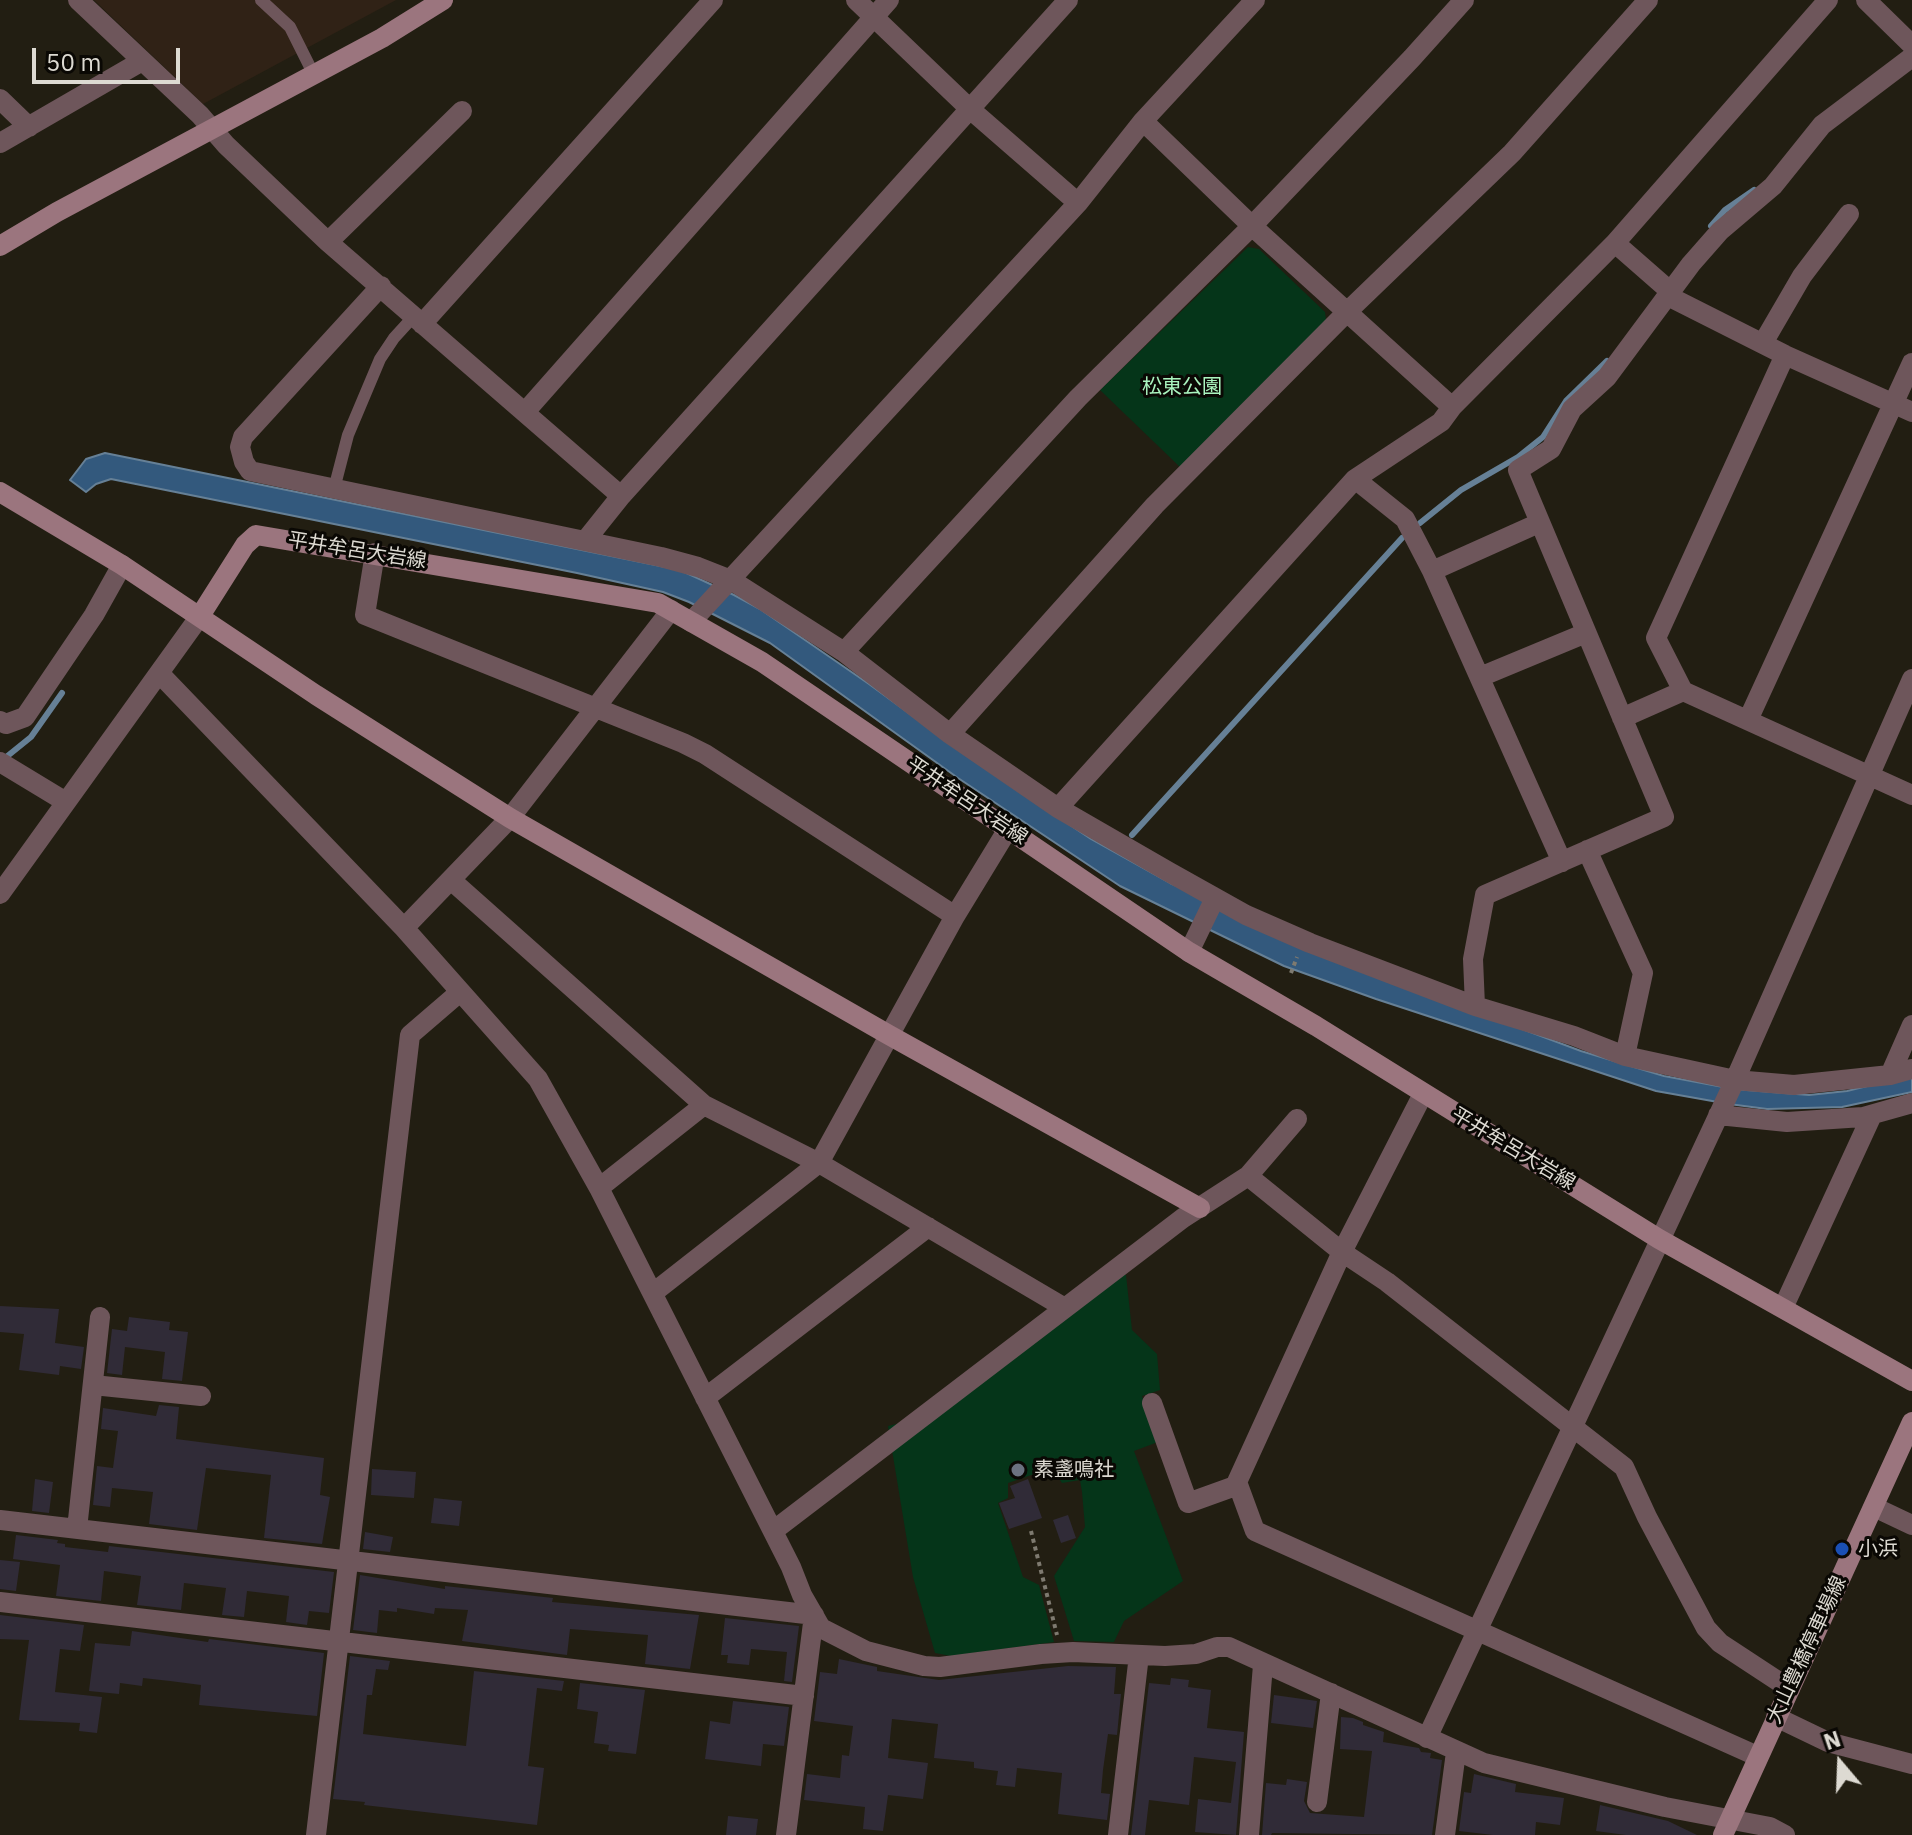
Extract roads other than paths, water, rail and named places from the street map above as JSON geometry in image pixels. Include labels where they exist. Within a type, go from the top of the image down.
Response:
[{"type":"main road","points":[[0,246],[57,212],[382,38],[443,0]]},
{"type":"main road","points":[[0,492],[122,565],[316,695],[510,818],[889,1035],[1200,1208]]},
{"type":"main road","name":"平井牟呂大岩線","points":[[200,616],[245,545],[256,535],[658,603],[695,616],[1189,952],[1316,1026],[1659,1239],[1912,1381]]},
{"type":"main road","name":"大山豊橋停車場線","points":[[1726,1828],[1912,1422]]},
{"type":"street","points":[[418,320],[713,0]]},
{"type":"street","points":[[856,0],[970,109],[1078,203]]},
{"type":"street","points":[[525,412],[889,0]]},
{"type":"street","points":[[585,541],[621,496],[1068,0]]},
{"type":"street","points":[[695,616],[1078,203],[1143,121],[1255,0]]},
{"type":"street","points":[[844,652],[1078,398],[1252,226],[1464,0]]},
{"type":"street","points":[[950,734],[1155,505],[1348,311],[1512,153],[1648,0]]},
{"type":"street","points":[[1058,808],[1355,479],[1441,422],[1452,407],[1615,243],[1828,0]]},
{"type":"street","points":[[1866,0],[1912,45]]},
{"type":"street","points":[[81,1],[328,242],[621,496]]},
{"type":"street","points":[[1475,1006],[1473,959],[1485,895],[1664,817],[1518,470],[1551,449],[1572,409],[1607,377],[1720,231],[1773,186],[1822,125],[1912,57]]},
{"type":"street","points":[[0,143],[142,61]]},
{"type":"street","points":[[0,99],[29,127]]},
{"type":"street","points":[[328,242],[462,111]]},
{"type":"street","points":[[1143,121],[1252,226],[1452,407]]},
{"type":"street","points":[[1763,343],[1802,276],[1849,214]]},
{"type":"street","points":[[1615,243],[1670,294],[1785,355],[1912,412]]},
{"type":"street","points":[[381,286],[243,437],[240,447],[250,471],[698,567],[844,652],[950,734],[1058,808],[1215,898],[1310,943],[1475,1006],[1574,1036],[1625,1056],[1735,1080],[1794,1085],[1890,1075],[1912,1069]]},
{"type":"street","points":[[1785,355],[1656,638],[1683,691],[1912,795]]},
{"type":"street","points":[[1748,720],[1912,363]]},
{"type":"street","points":[[1355,479],[1405,519],[1432,571],[1562,862]]},
{"type":"street","points":[[1432,571],[1539,523]]},
{"type":"street","points":[[375,553],[365,615],[705,754],[955,916]]},
{"type":"street","points":[[0,721],[6,724],[25,717],[94,615],[122,565]]},
{"type":"street","points":[[404,928],[510,818],[671,610]]},
{"type":"street","points":[[0,894],[200,616]]},
{"type":"street","points":[[1480,677],[1586,633]]},
{"type":"street","points":[[160,674],[404,928],[538,1079],[599,1188],[821,1628],[866,1651],[924,1666],[952,1666],[1062,1653],[1196,1654],[1217,1647],[1229,1647],[1456,1752],[1726,1828],[1770,1827],[1785,1835]]},
{"type":"street","points":[[1427,1738],[1735,1080],[1912,679]]},
{"type":"street","points":[[1622,718],[1683,691]]},
{"type":"street","points":[[0,762],[66,802]]},
{"type":"street","points":[[653,1293],[819,1163],[955,916],[1008,829]]},
{"type":"street","points":[[1587,850],[1643,973],[1625,1056]]},
{"type":"street","points":[[451,880],[704,1105],[819,1163],[1065,1308]]},
{"type":"street","points":[[1189,952],[1215,898]]},
{"type":"street","points":[[316,1835],[410,1035],[460,992]]},
{"type":"street","points":[[1890,1075],[1912,1025]]},
{"type":"street","points":[[1423,1094],[1342,1252],[1237,1482],[1255,1531],[1757,1756]]},
{"type":"street","points":[[1718,1115],[1787,1122],[1872,1115],[1912,1103]]},
{"type":"street","points":[[599,1188],[704,1105]]},
{"type":"street","points":[[1783,1308],[1872,1115]]},
{"type":"street","points":[[773,1531],[1065,1308],[1248,1176],[1297,1119]]},
{"type":"street","points":[[1248,1176],[1342,1252],[1387,1282],[1624,1467],[1706,1628],[1720,1643],[1790,1689]]},
{"type":"street","points":[[705,1398],[928,1227]]},
{"type":"street","points":[[77,1529],[100,1317]]},
{"type":"street","points":[[93,1385],[201,1396]]},
{"type":"street","points":[[1152,1403],[1188,1503],[1238,1485]]},
{"type":"street","points":[[1874,1507],[1912,1525]]},
{"type":"street","points":[[0,1520],[814,1615]]},
{"type":"street","points":[[0,1602],[804,1696]]},
{"type":"street","points":[[786,1835],[814,1615]]},
{"type":"street","points":[[1118,1835],[1139,1655]]},
{"type":"street","points":[[1249,1835],[1263,1665]]},
{"type":"street","points":[[1317,1802],[1331,1693]]},
{"type":"street","points":[[1776,1717],[1828,1742],[1912,1764]]},
{"type":"street","points":[[1445,1835],[1456,1752]]},
{"type":"lane","points":[[261,0],[290,27],[313,73]]},
{"type":"lane","points":[[334,489],[348,435],[380,359],[394,338],[418,320]]},
{"type":"water","points":[[105,453],[680,570],[760,609],[973,760],[1091,839],[1170,883],[1410,987],[1581,1051],[1664,1076],[1734,1089],[1809,1095],[1847,1091],[1912,1075],[1912,1092],[1842,1107],[1767,1109],[1729,1104],[1656,1091],[1376,999],[1284,966],[1120,886],[958,778],[770,643],[689,602],[663,592],[577,573],[111,479],[96,484],[86,492],[70,480],[86,459]]},
{"type":"waterway","points":[[1711,226],[1725,210],[1754,190]]},
{"type":"waterway","points":[[1420,523],[1461,490],[1518,457],[1543,437],[1566,401],[1607,361]]},
{"type":"waterway","points":[[1132,835],[1402,538]]},
{"type":"waterway","points":[[5,758],[31,737],[62,693]]},
{"type":"place","name":"素盞鳴社","points":[[1018,1470]]},
{"type":"place","name":"小浜","points":[[1842,1549]]},
{"type":"park label","name":"松東公園","points":[[1182,387]]}]
